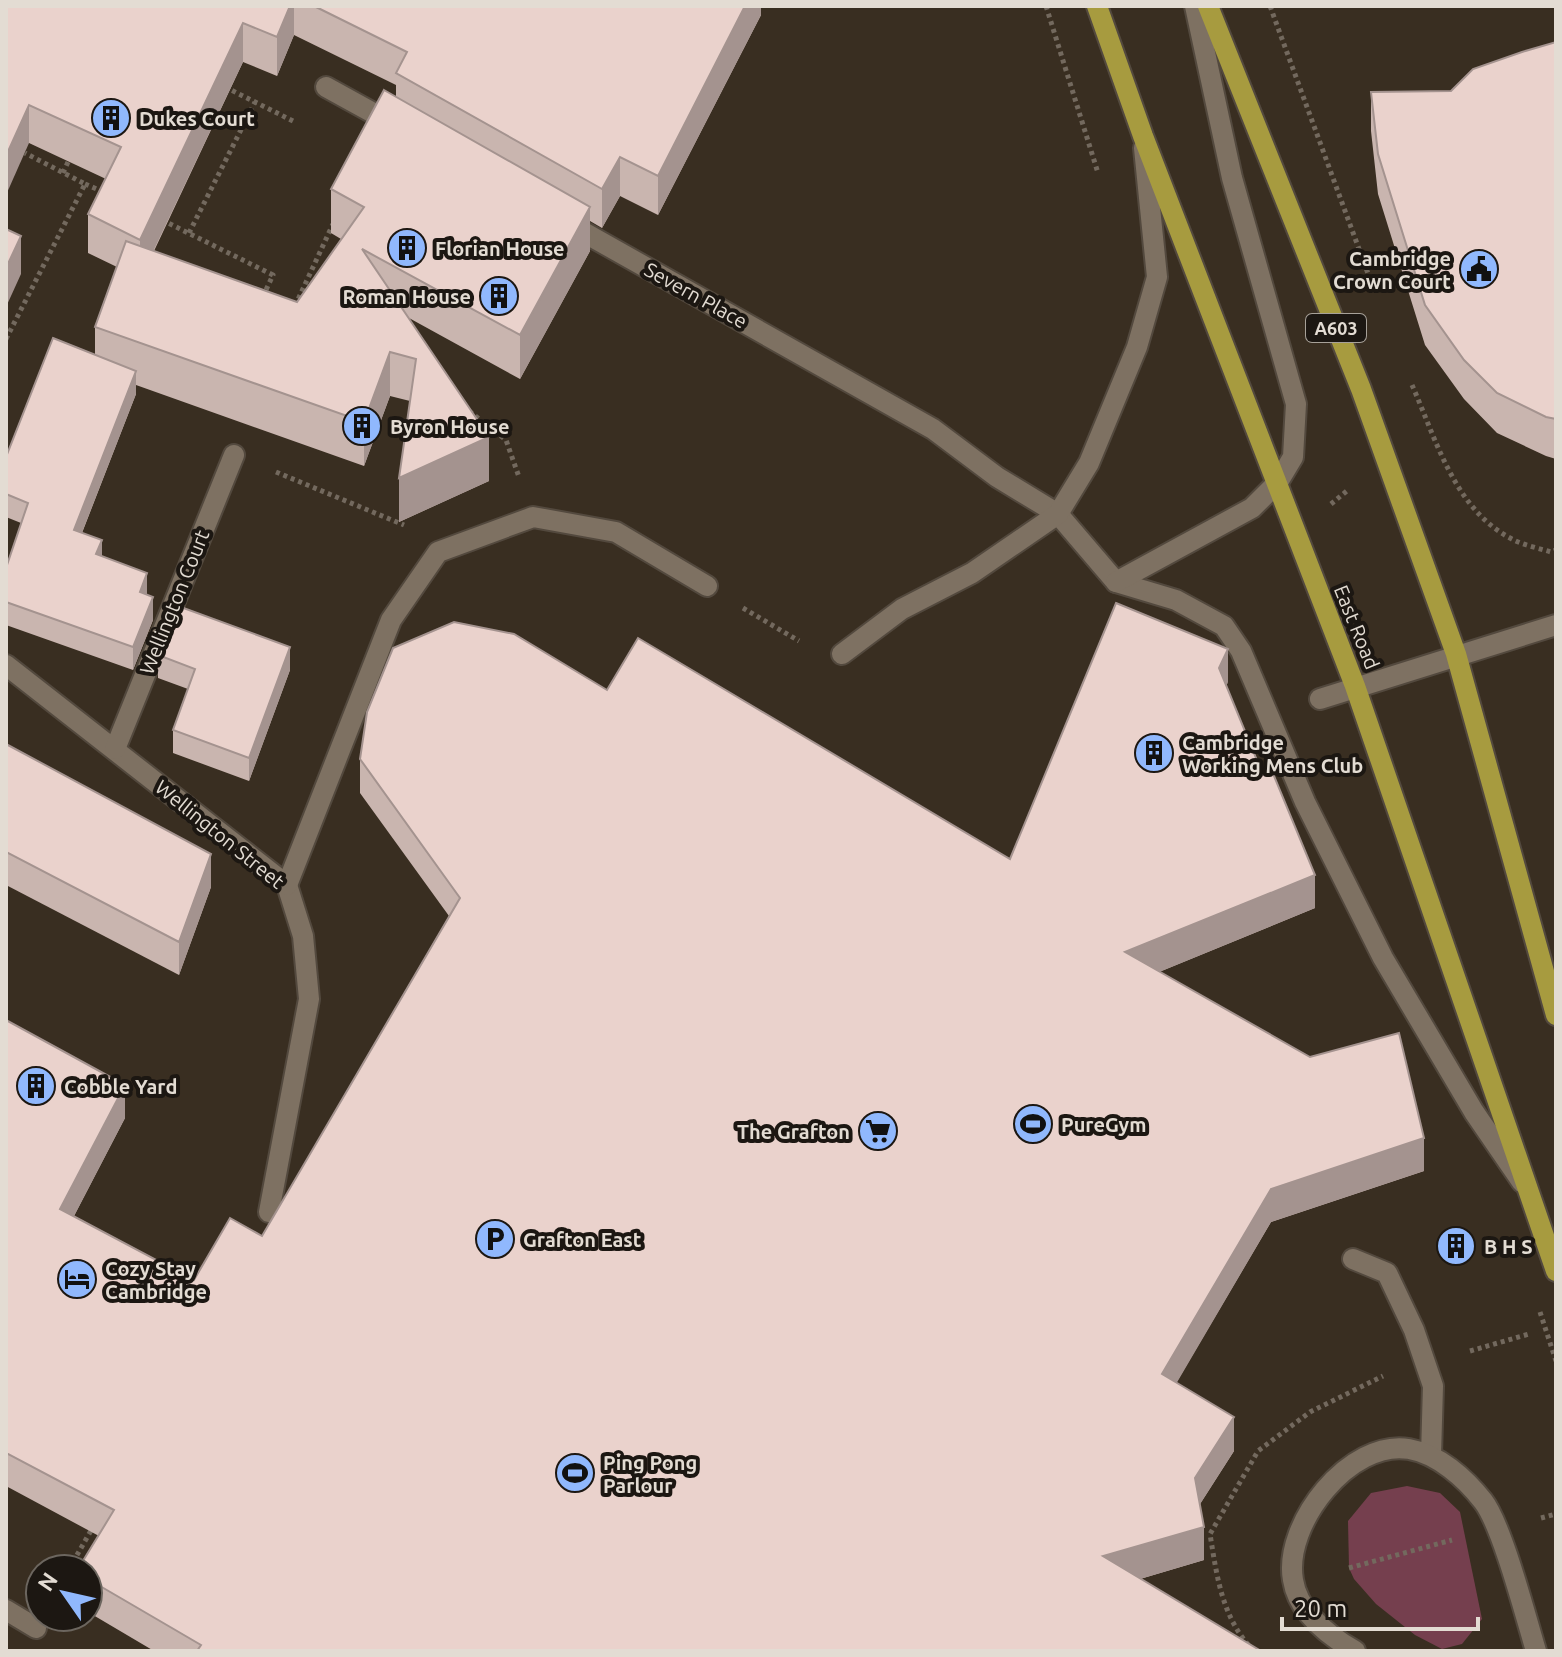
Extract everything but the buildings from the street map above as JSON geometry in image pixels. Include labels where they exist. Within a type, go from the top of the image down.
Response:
[{"type":"main road","name":"East Road","points":[[1097,6],[1143,136],[1355,686],[1556,1271]]},
{"type":"main road","name":"A603","points":[[1208,6],[1361,389],[1456,654],[1556,1015]]},
{"type":"street","points":[[1116,582],[1252,508],[1278,482],[1293,457],[1296,404],[1232,178],[1195,6]]},
{"type":"street","points":[[326,87],[409,134]]},
{"type":"street","points":[[842,654],[902,609],[972,573],[1058,514],[1089,463],[1137,347],[1157,277],[1143,136]]},
{"type":"street","name":"Severn Place","points":[[547,211],[933,429],[997,477],[1058,514],[1116,582]]},
{"type":"street","name":"Wellington Court","points":[[115,749],[234,455]]},
{"type":"street","points":[[287,885],[391,620],[438,552],[533,517],[616,532],[707,586]]},
{"type":"street","points":[[1116,582],[1176,600],[1224,626],[1241,651],[1305,802],[1383,958],[1474,1112],[1531,1195]]},
{"type":"street","points":[[1320,699],[1556,625]]},
{"type":"street","name":"Wellington Street","points":[[6,665],[287,885],[303,936],[309,999],[269,1212]]},
{"type":"street","points":[[1353,1259],[1387,1273],[1414,1330],[1433,1386],[1431,1455]]},
{"type":"street","points":[[1355,1651],[1313,1621],[1293,1582],[1292,1550],[1308,1514],[1329,1484],[1357,1462],[1379,1452],[1407,1448],[1431,1455],[1457,1474],[1485,1503],[1536,1651]]},
{"type":"street","points":[[6,1610],[24,1621]]},
{"type":"path","points":[[1046,6],[1101,181]]},
{"type":"path","points":[[1270,6],[1377,298]]},
{"type":"path","points":[[213,81],[309,130]]},
{"type":"path","points":[[189,233],[255,102]]},
{"type":"path","points":[[25,153],[111,196]]},
{"type":"path","points":[[63,173],[68,162]]},
{"type":"path","points":[[6,339],[85,184]]},
{"type":"path","points":[[150,215],[273,275],[260,302]]},
{"type":"path","points":[[291,315],[337,215]]},
{"type":"path","points":[[1405,370],[1462,496],[1481,517],[1511,539],[1551,552],[1556,550]]},
{"type":"path","points":[[457,402],[506,440],[533,517]]},
{"type":"path","points":[[234,455],[409,527],[438,552]]},
{"type":"path","points":[[707,586],[798,641],[842,654]]},
{"type":"path","points":[[78,1553],[100,1514]]},
{"type":"path","points":[[1540,1518],[1556,1514]]},
{"type":"path","points":[[1200,1538],[1210,1534]]},
{"type":"path","points":[[1349,1568],[1458,1538]]},
{"type":"shaded area","points":[[1407,1486],[1440,1493],[1460,1512],[1482,1619],[1462,1644],[1442,1649],[1415,1635],[1376,1604],[1354,1579],[1349,1568],[1348,1521],[1371,1493]]},
{"type":"place","name":"Dukes Court","points":[[111,118]]},
{"type":"place","name":"Florian House","points":[[407,248]]},
{"type":"place","name":"Cambridge Crown Court","points":[[1479,269]]},
{"type":"place","name":"Roman House","points":[[499,296]]},
{"type":"place","name":"Byron House","points":[[362,426]]},
{"type":"place","name":"Cambridge Working Mens Club","points":[[1154,753]]},
{"type":"place","name":"Cobble Yard","points":[[36,1086]]},
{"type":"place","name":"PureGym","points":[[1033,1124]]},
{"type":"place","name":"The Grafton","points":[[878,1131]]},
{"type":"place","name":"Grafton East","points":[[495,1239]]},
{"type":"place","name":"B H S","points":[[1456,1246]]},
{"type":"place","name":"Cozy Stay Cambridge","points":[[77,1279]]},
{"type":"place","name":"Ping Pong Parlour","points":[[575,1473]]}]
